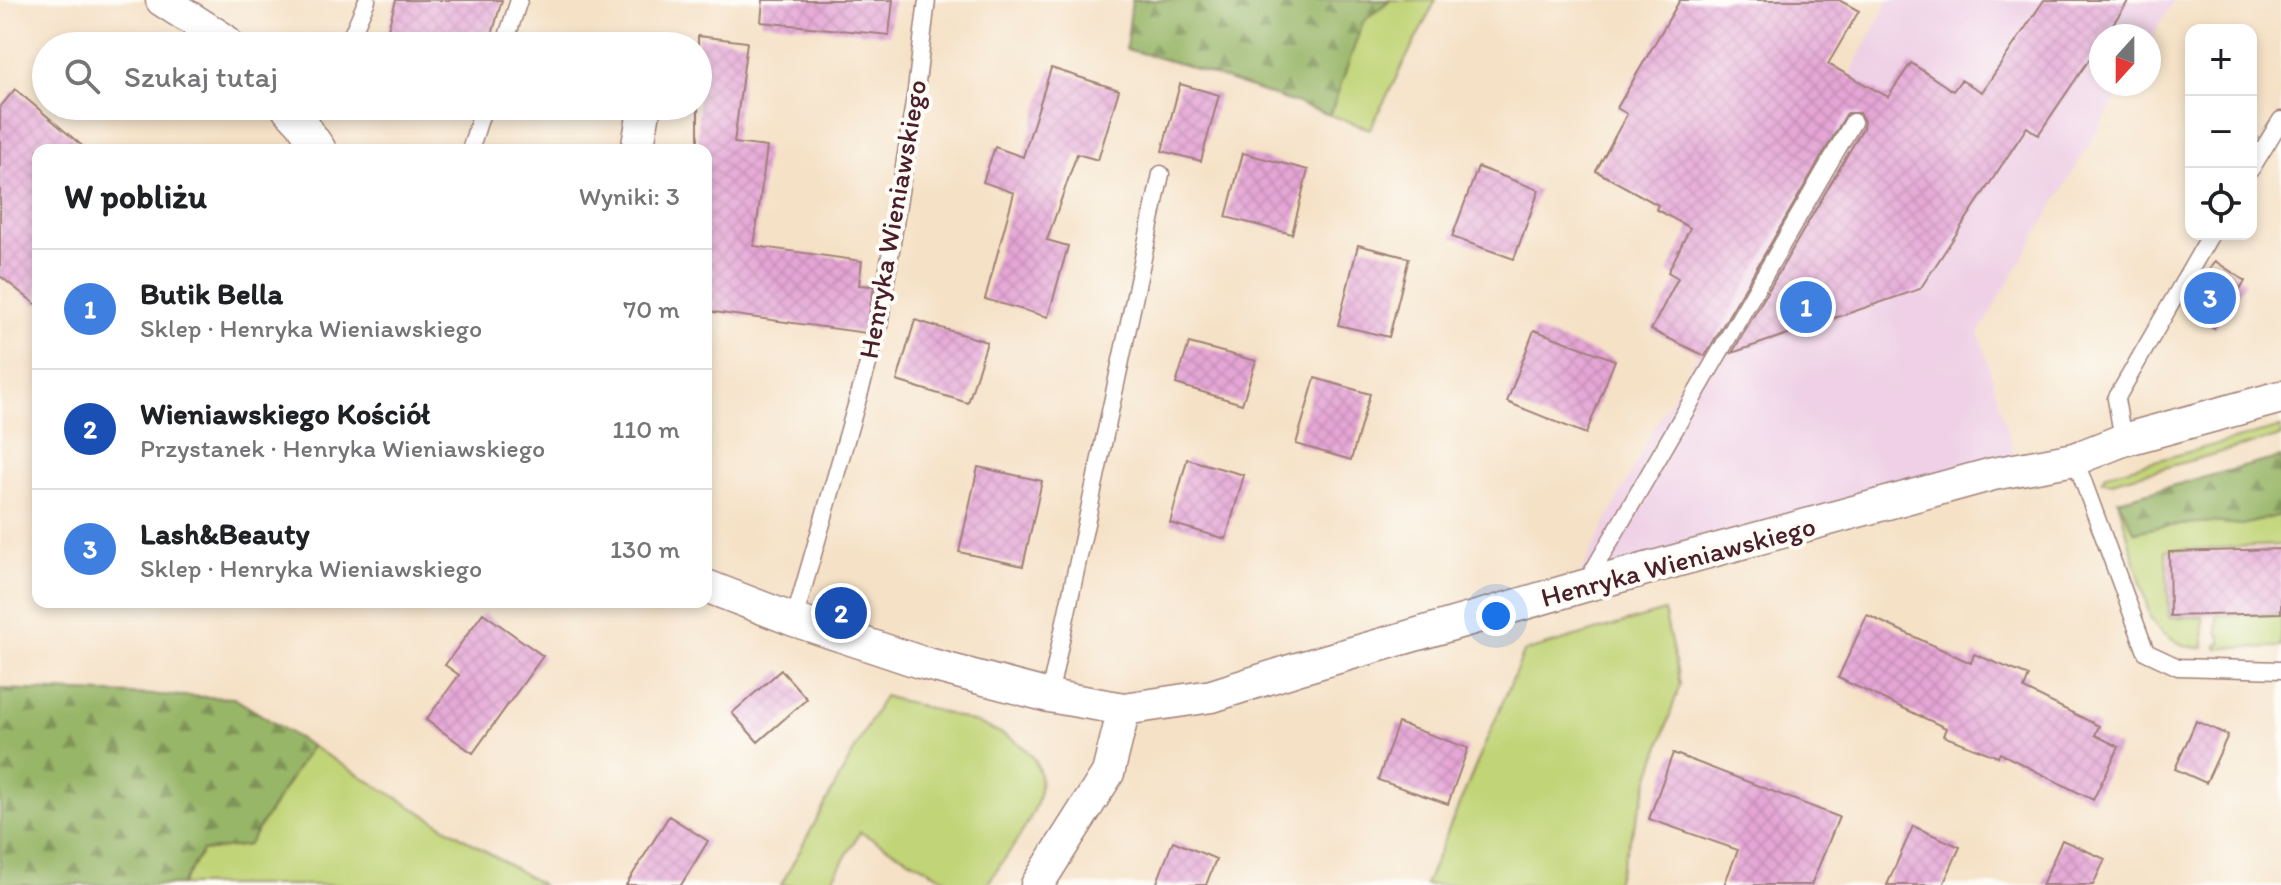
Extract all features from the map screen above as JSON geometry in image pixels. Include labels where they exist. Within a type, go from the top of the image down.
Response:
[{"type":"street","points":[[162,0],[212,32]]},
{"type":"street","points":[[305,120],[317,144]]},
{"type":"street","points":[[638,144],[642,120]]},
{"type":"street","name":"Henryka Wieniawskiego","points":[[712,588],[794,620],[920,662],[1049,696],[1124,709],[1212,696],[1584,586],[1993,474],[2075,459],[2123,440],[2281,397]]},
{"type":"street","points":[[1037,885],[1108,773],[1124,709]]},
{"type":"lane","points":[[353,32],[367,0]]},
{"type":"lane","points":[[509,32],[519,0]]},
{"type":"lane","name":"Henryka Wieniawskiego","points":[[794,620],[879,326],[927,0]]},
{"type":"lane","points":[[472,144],[480,120]]},
{"type":"lane","points":[[2252,168],[2281,120]]},
{"type":"lane","points":[[1584,586],[1613,541],[1853,122]]},
{"type":"lane","points":[[1049,696],[1161,174]]},
{"type":"lane","points":[[2123,440],[2116,399],[2208,240]]},
{"type":"lane","points":[[2075,459],[2146,652],[2178,667],[2281,670]]},
{"type":"shaded area","points":[[1889,0],[2174,0],[2160,24],[2089,24],[2089,96],[2118,96],[1979,332],[2015,458],[1580,574],[1656,424],[1821,146],[1857,61]]},
{"type":"green space","points":[[1132,0],[1390,0],[1363,22],[1330,115],[1184,65],[1126,49]]},
{"type":"green space","points":[[1390,0],[1436,0],[1370,129],[1330,115],[1363,21]]},
{"type":"green space","points":[[2281,427],[2281,436],[2112,482],[2102,481],[2106,474]]},
{"type":"green space","points":[[2281,457],[2281,515],[2242,525],[2211,522],[2135,532],[2118,500]]},
{"type":"green space","points":[[2118,500],[2135,532],[2211,522],[2242,525],[2281,515],[2281,545],[2166,550],[2169,617],[2203,617],[2204,648],[2174,641],[2151,620]]},
{"type":"green space","points":[[1664,611],[1680,684],[1615,885],[1425,885],[1524,652]]},
{"type":"green space","points":[[2281,614],[2281,647],[2217,648],[2221,635],[2218,635],[2217,615]]},
{"type":"green space","points":[[0,689],[234,698],[311,746],[248,845],[202,851],[181,885],[0,885]]},
{"type":"green space","points":[[884,696],[963,718],[1020,744],[1034,759],[1040,774],[1039,795],[1030,818],[987,885],[956,885],[860,832],[829,885],[781,885]]},
{"type":"green space","points":[[311,746],[542,885],[181,885],[202,851],[248,845]]},
{"type":"building","points":[[396,0],[502,0],[493,32],[387,32]]},
{"type":"building","points":[[763,0],[893,0],[889,35],[761,22]]},
{"type":"building","points":[[1680,0],[1839,0],[1859,11],[1828,64],[1888,97],[1911,63],[1953,91],[1961,80],[1982,92],[2044,0],[2129,0],[2113,24],[2089,24],[2089,60],[2038,135],[2027,127],[1920,289],[1732,353],[1863,128],[1864,121],[1859,113],[1847,113],[1705,356],[1651,330],[1678,278],[1668,272],[1690,228],[1656,209],[1658,205],[1596,171],[1627,114],[1617,108]]},
{"type":"building","points":[[712,38],[747,42],[734,143],[767,147],[754,246],[862,261],[859,285],[874,286],[866,333],[712,312],[712,144],[698,144],[698,120],[712,120]]},
{"type":"building","points":[[1051,68],[1119,90],[1098,160],[1077,154],[1047,240],[1068,246],[1048,317],[985,299],[1014,193],[983,182],[995,147],[1023,157]]},
{"type":"building","points":[[1180,84],[1219,95],[1201,161],[1162,151]]},
{"type":"building","points":[[15,89],[32,103],[32,120],[52,120],[80,144],[32,144],[32,301],[0,276],[0,107]]},
{"type":"building","points":[[1243,153],[1308,170],[1292,234],[1226,217]]},
{"type":"building","points":[[1478,167],[1539,190],[1514,259],[1452,237]]},
{"type":"building","points":[[1358,245],[1409,258],[1389,337],[1338,325]]},
{"type":"building","points":[[2215,261],[2245,281],[2214,328],[2184,309]]},
{"type":"building","points":[[915,320],[987,342],[968,403],[897,381]]},
{"type":"building","points":[[1534,330],[1615,360],[1586,434],[1507,402]]},
{"type":"building","points":[[1189,343],[1256,361],[1242,404],[1176,384]]},
{"type":"building","points":[[1315,378],[1370,394],[1351,460],[1296,444]]},
{"type":"building","points":[[1187,459],[1244,475],[1226,539],[1170,523]]},
{"type":"building","points":[[978,467],[1042,481],[1023,566],[959,552]]},
{"type":"building","points":[[2281,549],[2281,613],[2170,616],[2169,552]]},
{"type":"building","points":[[483,613],[543,656],[473,753],[426,720],[459,675],[445,665]]},
{"type":"building","points":[[1867,615],[1971,663],[1974,654],[2029,676],[2024,689],[2099,726],[2095,735],[2119,747],[2093,800],[2000,753],[1998,757],[1943,736],[1946,728],[1838,678]]},
{"type":"building","points":[[781,670],[807,699],[758,742],[732,713]]},
{"type":"building","points":[[2196,721],[2228,735],[2206,783],[2175,769]]},
{"type":"building","points":[[1398,723],[1468,748],[1448,804],[1378,780]]},
{"type":"building","points":[[1673,753],[1839,817],[1811,885],[1724,885],[1738,850],[1649,819]]},
{"type":"building","points":[[669,816],[708,841],[681,885],[626,885]]},
{"type":"building","points":[[1913,826],[1960,847],[1943,885],[1887,885]]},
{"type":"building","points":[[2062,840],[2105,859],[2093,885],[2042,885]]},
{"type":"building","points":[[1173,841],[1216,859],[1206,885],[1156,885]]},
{"type":"place","name":"Lash&Beauty","points":[[2210,298]]},
{"type":"place","name":"Butik Bella","points":[[1806,307]]},
{"type":"place","name":"Wieniawskiego Kościół","points":[[841,613]]}]
